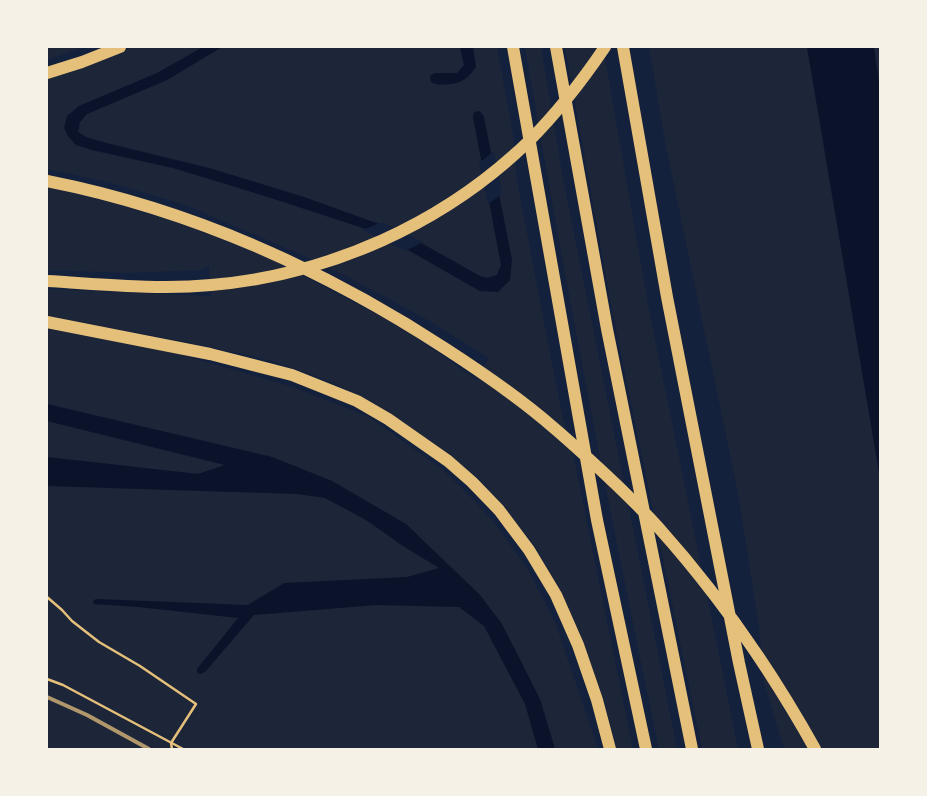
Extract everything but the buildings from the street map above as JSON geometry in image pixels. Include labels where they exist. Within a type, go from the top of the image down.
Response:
[{"type":"highway","points":[[47,72],[82,62],[120,47]]},
{"type":"highway","points":[[513,47],[597,520],[646,749]]},
{"type":"highway","points":[[556,47],[607,329],[692,749]]},
{"type":"highway","points":[[47,281],[159,287],[211,285],[252,280],[281,274],[335,259],[370,246],[434,213],[480,183],[505,162],[528,142],[569,96],[605,47]]},
{"type":"highway","points":[[623,47],[666,297],[758,749]]},
{"type":"highway","points":[[47,181],[73,186],[158,210],[267,252],[341,287],[402,321],[481,372],[553,427],[625,492],[658,527],[711,591],[740,629],[773,678],[815,749]]},
{"type":"highway","points":[[47,322],[210,354],[292,375],[357,401],[388,419],[448,460],[499,510],[529,550],[556,595],[578,645],[597,700],[610,749]]},
{"type":"street","points":[[47,697],[87,715],[149,749]]},
{"type":"path","points":[[47,597],[72,621],[99,642],[140,666],[196,704],[172,743],[172,749]]},
{"type":"path","points":[[47,679],[63,685],[183,749]]},
{"type":"shaded area","points":[[47,47],[85,47],[47,60]]},
{"type":"shaded area","points":[[132,47],[203,47],[157,73],[79,106],[64,128],[92,150],[173,168],[366,229],[408,250],[480,291],[510,280],[490,203],[501,265],[497,275],[487,278],[480,276],[421,243],[379,224],[304,197],[209,168],[106,143],[86,137],[78,132],[80,122],[87,114],[167,80],[222,47],[460,47],[464,65],[457,73],[435,73],[434,84],[476,67],[473,47],[497,47],[513,134],[517,181],[561,410],[574,459],[633,749],[617,749],[604,700],[579,631],[539,552],[503,505],[478,478],[450,456],[385,410],[348,390],[311,374],[261,358],[186,342],[47,316],[47,289],[211,296],[209,266],[200,270],[130,273],[47,270],[47,187],[109,202],[179,223],[269,258],[399,326],[476,379],[489,358],[426,319],[344,275],[295,252],[188,206],[112,183],[47,169],[47,79],[81,69]]},
{"type":"shaded area","points":[[203,47],[222,47],[167,80],[87,114],[80,122],[78,132],[86,137],[106,143],[209,168],[304,197],[379,224],[421,243],[480,276],[487,278],[497,275],[501,265],[473,117],[474,112],[480,111],[484,117],[512,260],[510,280],[498,292],[480,291],[408,250],[366,229],[173,168],[92,150],[76,145],[68,136],[64,128],[67,116],[79,106],[157,73]]},
{"type":"shaded area","points":[[460,47],[473,47],[476,67],[472,72],[462,81],[443,85],[434,84],[431,82],[430,76],[435,73],[457,73],[464,65]]},
{"type":"shaded area","points":[[525,47],[541,47],[563,178],[677,749],[659,749],[589,399]]},
{"type":"shaded area","points":[[565,47],[603,47],[648,304],[738,749],[702,749],[612,310]]},
{"type":"shaded area","points":[[649,47],[807,47],[880,478],[880,749],[784,749],[764,682],[759,627],[738,493],[666,147]]},
{"type":"shaded area","points":[[807,47],[874,47],[880,89],[880,478]]},
{"type":"shaded area","points":[[874,47],[880,47],[880,89]]},
{"type":"shaded area","points":[[47,328],[165,350],[293,387],[369,417],[441,468],[494,522],[528,570],[556,624],[598,749],[555,749],[540,699],[480,595],[405,524],[332,481],[272,457],[47,404]]},
{"type":"shaded area","points":[[47,404],[272,457],[332,481],[406,524],[480,595],[502,624],[540,699],[555,749],[538,749],[525,704],[484,626],[459,607],[377,605],[254,615],[205,672],[200,674],[197,672],[197,669],[238,618],[138,607],[94,604],[93,601],[96,599],[248,605],[284,583],[407,577],[439,568],[403,546],[366,520],[325,498],[297,494],[47,486],[47,457],[198,474],[225,465],[47,421]]},
{"type":"shaded area","points":[[47,421],[225,465],[198,474],[47,457]]},
{"type":"shaded area","points":[[47,470],[306,483],[397,531],[443,568],[488,619],[547,749],[47,749]]},
{"type":"pier","points":[[494,151],[502,194],[488,204],[479,163]]},
{"type":"pier","points":[[382,222],[423,242],[405,251],[363,230]]}]
